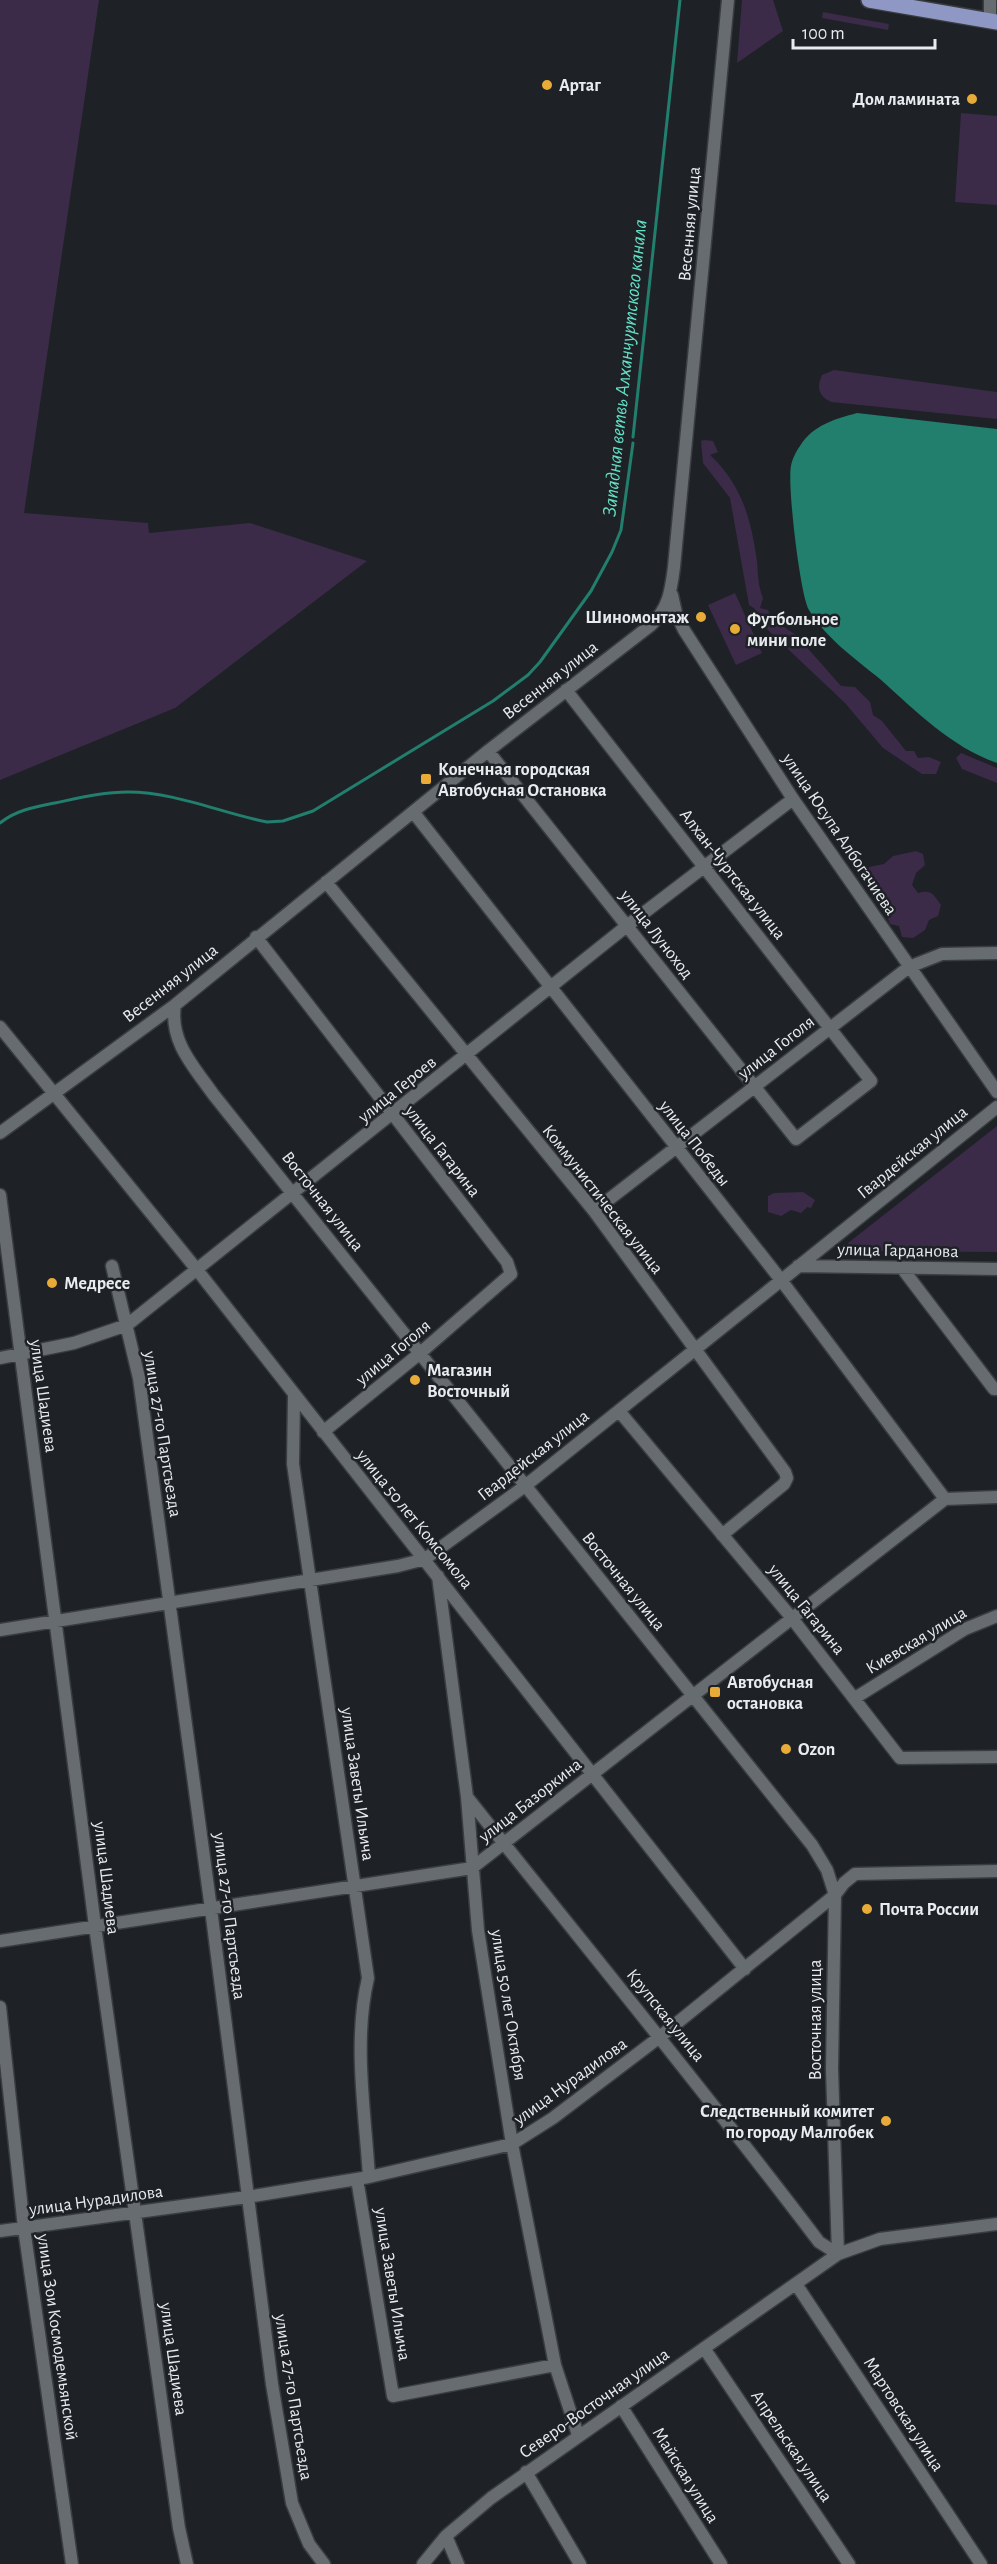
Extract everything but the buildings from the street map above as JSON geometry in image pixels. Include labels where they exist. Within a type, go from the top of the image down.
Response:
[{"type":"main road","points":[[869,0],[994,21]]},
{"type":"street","name":"Весенняя улица","points":[[0,1133],[175,1005],[488,751],[658,618],[665,609],[672,587],[728,0]]},
{"type":"street","points":[[990,0],[994,21]]},
{"type":"street","name":"улица Юсупа Албогачиева","points":[[672,587],[674,608],[684,630],[793,799],[997,1092]]},
{"type":"street","name":"Алхан-Чуртская улица","points":[[566,690],[871,1081],[796,1139]]},
{"type":"street","name":"улица Луноход","points":[[488,751],[796,1139]]},
{"type":"street","name":"улица Героев","points":[[0,1358],[21,1356],[127,1325],[295,1194],[628,926],[793,799]]},
{"type":"street","name":"улица Победы","points":[[414,813],[781,1280],[945,1498]]},
{"type":"street","name":"Коммунистическая улица","points":[[326,882],[594,1211],[694,1351],[779,1463],[787,1478],[783,1484],[722,1534]]},
{"type":"street","name":"улица Гагарина","points":[[256,937],[507,1262],[511,1274]]},
{"type":"street","name":"улица Гоголя","points":[[594,1211],[909,967],[942,954],[997,953]]},
{"type":"street","name":"Восточная улица","points":[[175,1005],[174,1024],[185,1054],[419,1354],[812,1845],[827,1870],[835,1895],[831,2052],[838,2254]]},
{"type":"street","name":"улица 50 лет Комсомола","points":[[0,1027],[198,1270],[294,1396],[438,1575],[590,1775],[745,1969]]},
{"type":"street","name":"Гвардейская улица","points":[[0,1630],[398,1566],[425,1559],[525,1486],[620,1411],[997,1107]]},
{"type":"street","name":"улица Шадиева","points":[[0,1195],[95,1926],[179,2528],[188,2564]]},
{"type":"street","name":"улица 27-го Партсъезда","points":[[112,1266],[139,1378],[212,1909],[272,2384],[292,2503],[309,2544],[324,2564]]},
{"type":"street","name":"улица Гарданова","points":[[798,1266],[997,1269]]},
{"type":"street","points":[[902,1268],[994,1389],[997,1389]]},
{"type":"street","name":"улица Гоголя","points":[[323,1432],[419,1354],[511,1274]]},
{"type":"street","name":"улица Заветы Ильича","points":[[294,1396],[293,1464],[368,1978],[361,2008],[360,2040],[363,2178],[393,2396],[555,2365]]},
{"type":"street","name":"улица Гагарина","points":[[620,1411],[791,1617],[900,1758],[997,1757]]},
{"type":"street","points":[[945,1498],[997,1497]]},
{"type":"street","name":"улица Базоркина","points":[[0,1941],[472,1868],[945,1498]]},
{"type":"street","name":"улица 50 лет Октября","points":[[438,1575],[467,1797],[478,1930],[512,2144],[555,2365],[578,2435]]},
{"type":"street","name":"Киевская улица","points":[[855,1698],[965,1629],[997,1616]]},
{"type":"street","name":"Крупская улица","points":[[467,1797],[661,2036],[819,2242],[838,2254]]},
{"type":"street","points":[[827,1870],[853,1876],[863,1872],[997,1871]]},
{"type":"street","name":"улица Нурадилова","points":[[0,2231],[247,2197],[363,2178],[512,2144],[553,2118],[661,2036],[835,1895],[853,1876]]},
{"type":"street","name":"улица Зои Космодемьянской","points":[[0,2007],[24,2228],[72,2564]]},
{"type":"street","name":"Северо-Восточная улица","points":[[423,2564],[446,2536],[526,2472],[838,2254],[880,2239],[997,2224]]},
{"type":"street","name":"Мартовская улица","points":[[796,2284],[981,2564]]},
{"type":"street","name":"Апрельская улица","points":[[704,2348],[849,2564]]},
{"type":"street","name":"Майская улица","points":[[621,2406],[721,2564]]},
{"type":"street","points":[[526,2472],[580,2564]]},
{"type":"street","points":[[446,2536],[458,2564]]},
{"type":"shaded area","points":[[0,0],[99,0],[24,513],[148,523],[149,533],[250,523],[367,561],[175,708],[0,780]]},
{"type":"shaded area","points":[[742,0],[773,0],[783,31],[737,63]]},
{"type":"shaded area","points":[[823,12],[889,24],[888,30],[822,18]]},
{"type":"shaded area","points":[[961,113],[997,116],[997,205],[955,202]]},
{"type":"shaded area","points":[[834,370],[997,392],[997,419],[831,402],[821,394],[819,384],[822,375]]},
{"type":"shaded area","points":[[857,413],[997,429],[997,763],[964,748],[935,727],[841,647],[816,620],[805,600],[795,539],[791,494],[790,476],[794,456],[805,439],[818,428]]},
{"type":"shaded area","points":[[701,441],[713,441],[718,452],[710,455],[730,478],[748,517],[763,598],[760,608],[768,610],[772,619],[796,635],[841,686],[855,687],[870,702],[873,715],[882,721],[906,751],[914,751],[918,758],[929,757],[941,762],[936,774],[922,774],[883,748],[845,703],[755,618],[755,609],[749,605],[730,498],[703,463]]},
{"type":"shaded area","name":"Футбольное мини поле","points":[[735,593],[762,653],[736,665],[708,605]]},
{"type":"shaded area","points":[[961,753],[997,768],[997,783],[962,769],[956,758]]},
{"type":"shaded area","points":[[916,851],[923,854],[925,865],[916,873],[912,885],[918,893],[932,893],[941,905],[938,916],[929,920],[925,930],[913,938],[902,937],[899,926],[890,924],[886,914],[890,908],[874,900],[877,894],[863,877],[869,867],[884,864],[893,856]]},
{"type":"shaded area","points":[[997,1126],[997,1252],[851,1251],[848,1243]]},
{"type":"shaded area","points":[[803,1192],[815,1200],[811,1208],[807,1207],[801,1213],[791,1210],[781,1216],[768,1212],[768,1196],[774,1193]]},
{"type":"waterway","name":"Западная ветвь Алханчуртского канала","points":[[633,437],[680,0]]},
{"type":"waterway","name":"Западная ветвь Алханчуртского канала","points":[[0,823],[19,812],[33,808],[119,792],[163,795],[267,822],[283,821],[313,811],[493,701],[528,675],[540,662],[591,591],[612,552],[621,530],[633,443]]},
{"type":"place","name":"Артаг","points":[[547,85]]},
{"type":"place","name":"Дом ламината","points":[[972,99]]},
{"type":"place","name":"Шиномонтаж","points":[[701,617]]},
{"type":"place","name":"Футбольное мини поле","points":[[735,629]]},
{"type":"place","name":"Конечная городская Автобусная Остановка","points":[[426,779]]},
{"type":"place","name":"Медресе","points":[[52,1283]]},
{"type":"place","name":"Магазин Восточный","points":[[415,1380]]},
{"type":"place","name":"Автобусная остановка","points":[[715,1692]]},
{"type":"place","name":"Ozon","points":[[786,1749]]},
{"type":"place","name":"Почта России","points":[[867,1909]]},
{"type":"place","name":"Следственный комитет по городу Малгобек","points":[[886,2121]]}]
